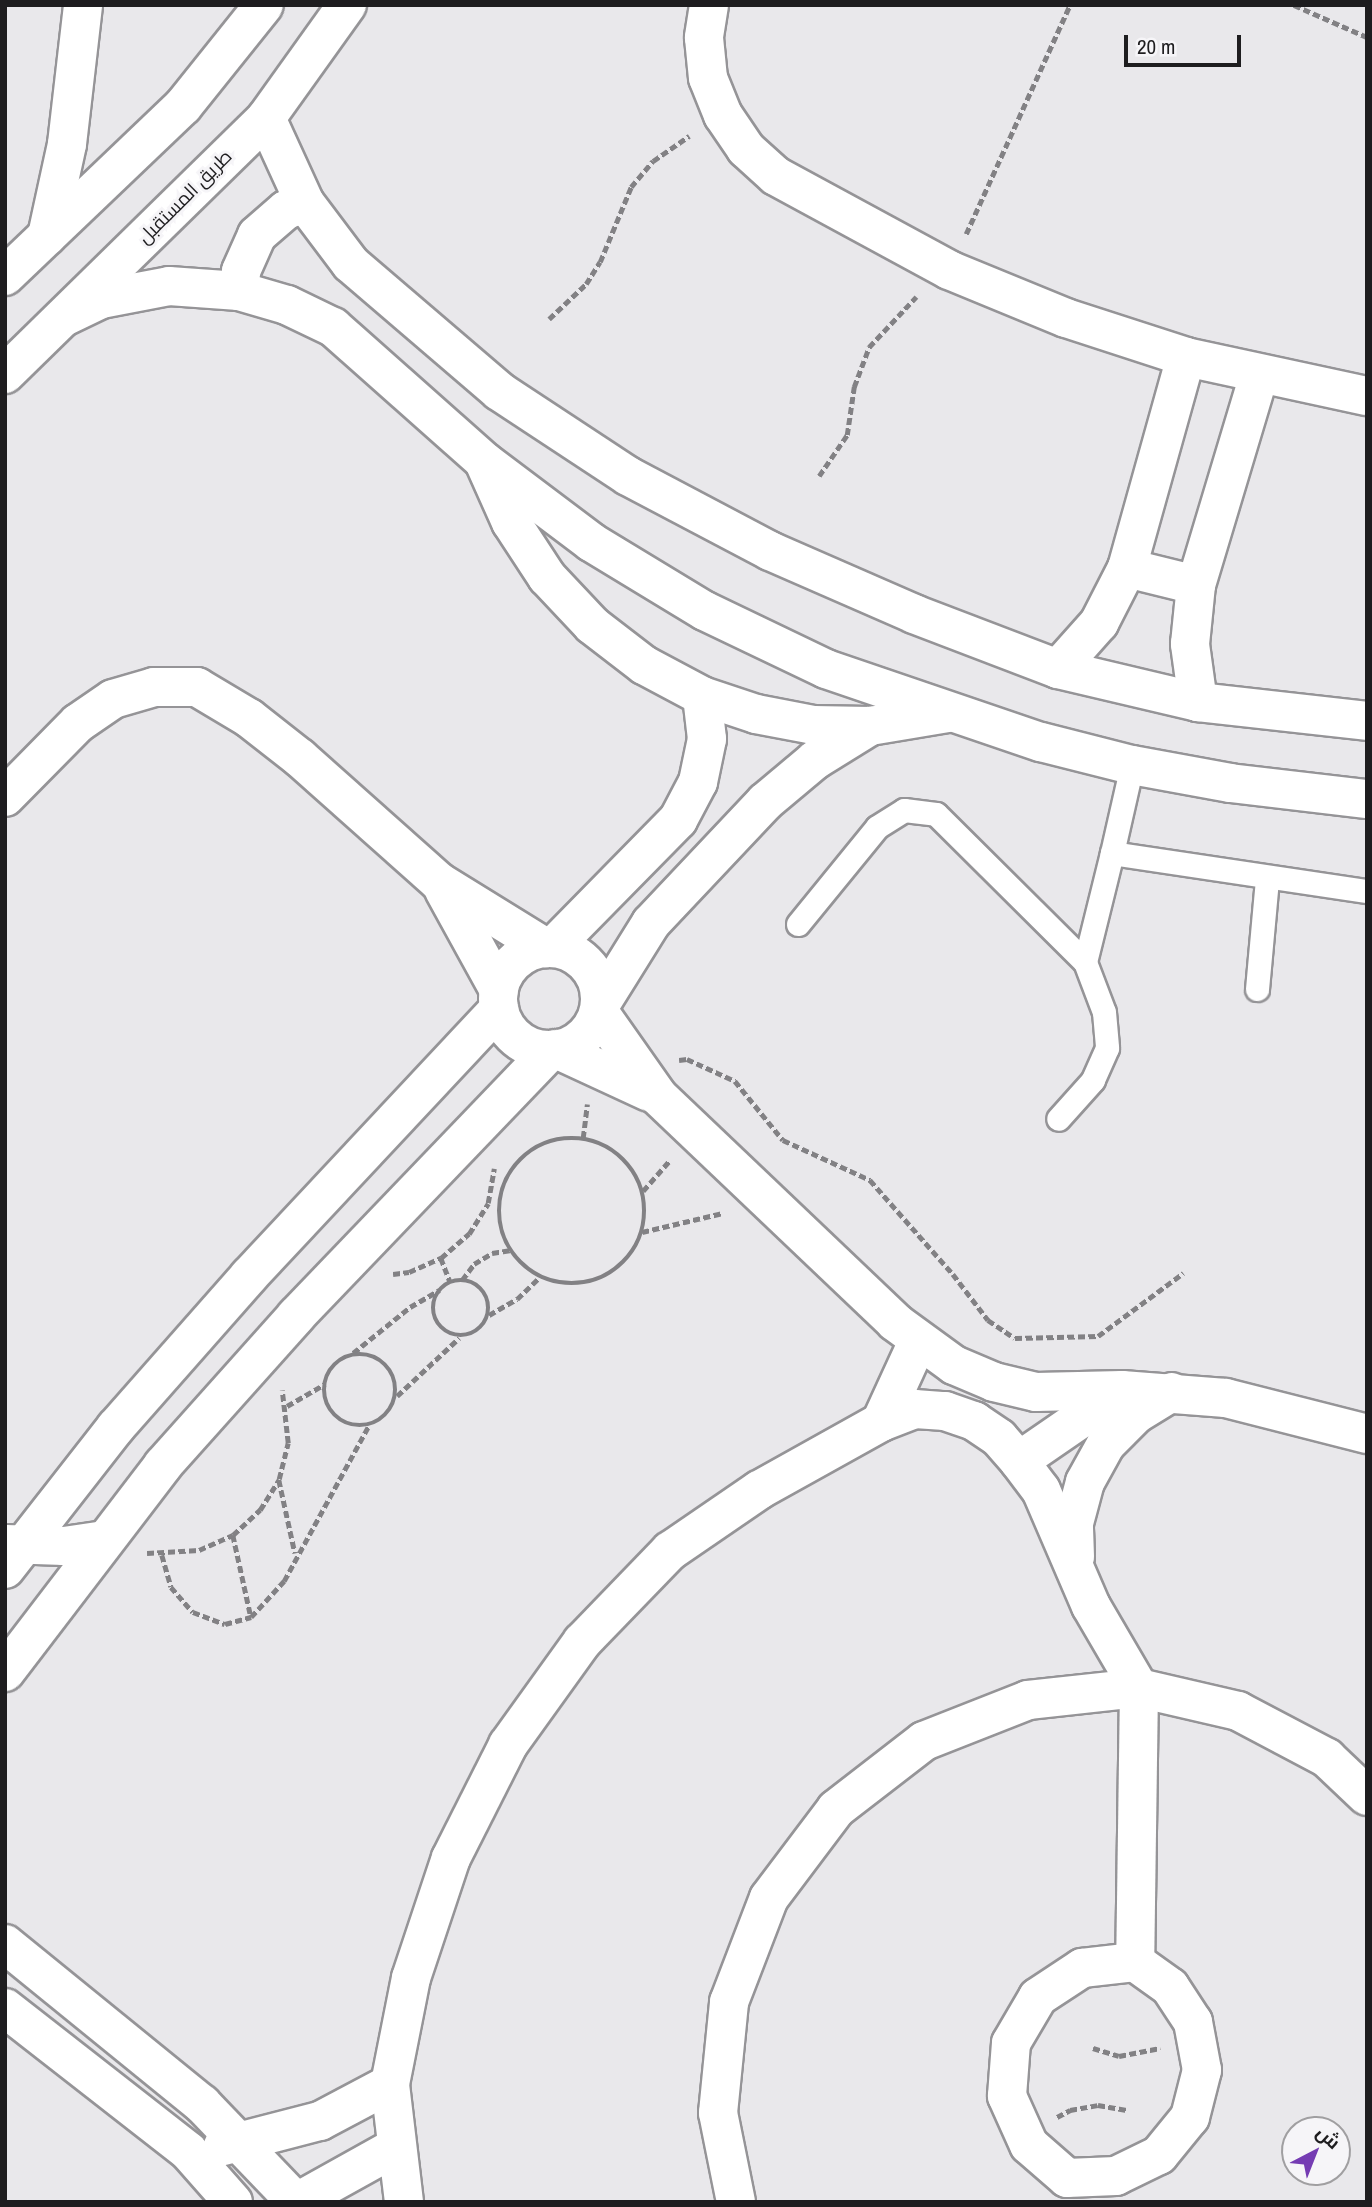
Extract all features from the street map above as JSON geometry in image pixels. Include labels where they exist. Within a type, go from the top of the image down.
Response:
[{"type":"street","points":[[47,236],[67,144],[83,5]]},
{"type":"street","points":[[5,276],[183,106],[264,5]]},
{"type":"street","name":"طريق المستقبل","points":[[5,374],[266,118],[347,5]]},
{"type":"street","points":[[709,5],[705,38],[708,78],[723,115],[746,149],[776,176],[949,270],[1066,318],[1185,357],[1367,396]]},
{"type":"street","points":[[266,118],[305,203],[326,234],[379,290],[499,391],[628,476],[770,551],[914,614],[1058,669],[1198,702],[1367,721]]},
{"type":"street","points":[[239,290],[241,271],[257,235],[286,210],[305,203]]},
{"type":"street","points":[[64,317],[102,299],[169,286],[239,290],[287,305],[333,327],[485,462],[591,542],[705,611],[826,669],[952,713],[1132,765],[1230,783],[1367,799]]},
{"type":"street","points":[[1058,669],[1099,623],[1127,568],[1185,357]]},
{"type":"street","points":[[1198,702],[1190,644],[1196,585],[1259,375]]},
{"type":"street","points":[[485,462],[511,522],[547,577],[592,625],[644,665],[702,696],[790,720],[870,726],[952,713]]},
{"type":"street","points":[[1127,568],[1196,585]]},
{"type":"street","points":[[5,797],[78,723],[113,699],[154,687],[197,687],[249,718],[300,758],[439,882],[549,948],[583,960],[593,973],[599,1009],[647,1082],[767,1202],[918,1341],[954,1365],[994,1382],[1047,1393],[1122,1390],[1226,1398],[1367,1434]]},
{"type":"street","points":[[11,1553],[116,1427],[249,1276],[499,999],[515,961],[549,948],[678,820],[698,782],[707,739],[702,696]]},
{"type":"street","points":[[8,1660],[163,1465],[263,1353],[553,1050],[583,1037],[652,923],[765,802],[815,760],[870,726]]},
{"type":"street","points":[[439,882],[499,999],[512,1034],[523,1043],[553,1050],[647,1082]]},
{"type":"street","points":[[881,1422],[918,1341]]},
{"type":"street","points":[[1019,1461],[1122,1390]]},
{"type":"street","points":[[1075,1566],[1074,1523],[1085,1482],[1106,1444],[1136,1414],[1172,1392]]},
{"type":"street","points":[[404,2202],[390,2084],[411,1978],[451,1858],[508,1745],[582,1642],[670,1551],[758,1490],[881,1422],[915,1409],[945,1411],[974,1421],[999,1438],[1019,1461],[1041,1490],[1091,1606],[1139,1689],[1135,1962]]},
{"type":"street","points":[[11,1553],[104,1540]]},
{"type":"street","points":[[736,2202],[718,2113],[729,2002],[769,1898],[836,1809],[924,1741],[1028,1700],[1139,1689],[1238,1711],[1327,1758],[1367,1796]]},
{"type":"street","points":[[5,1944],[202,2104],[244,2143],[297,2202],[396,2147]]},
{"type":"street","points":[[1135,1962],[1170,1987],[1193,2022],[1202,2070],[1190,2117],[1159,2154],[1116,2176],[1068,2178],[1028,2145],[1007,2096],[1011,2043],[1038,1997],[1082,1968],[1135,1962]]},
{"type":"street","points":[[5,2008],[188,2151],[233,2202]]},
{"type":"street","points":[[188,2151],[244,2143],[320,2121],[390,2084]]},
{"type":"lane","points":[[1084,962],[1132,765]]},
{"type":"lane","points":[[798,924],[877,827],[904,810],[936,814],[1084,962],[1104,1012],[1107,1048],[1093,1080],[1058,1119]]},
{"type":"lane","points":[[1112,853],[1267,880],[1367,891]]},
{"type":"lane","points":[[1257,989],[1267,880]]},
{"type":"path","points":[[819,475],[847,435],[854,387],[869,347],[896,314],[949,270],[1070,5]]},
{"type":"path","points":[[1294,5],[1367,37]]},
{"type":"path","points":[[549,319],[577,293],[600,262],[622,202],[641,174],[666,150],[723,115]]},
{"type":"path","points":[[647,1082],[687,1059],[735,1081],[783,1140],[870,1180],[953,1273],[988,1320],[1015,1338],[1098,1336],[1183,1273]]},
{"type":"path","points":[[341,1269],[375,1276],[398,1273],[441,1258],[469,1234],[488,1203],[495,1160],[487,1117]]},
{"type":"path","points":[[562,1138],[583,1138],[603,1144],[634,1172],[643,1191],[642,1232],[633,1251],[602,1278],[561,1284],[541,1277],[510,1250],[498,1210],[501,1189],[524,1154],[562,1138]]},
{"type":"path","points":[[642,1232],[767,1202]]},
{"type":"path","points":[[488,1203],[498,1210]]},
{"type":"path","points":[[462,1280],[474,1264],[492,1253],[510,1250]]},
{"type":"path","points":[[441,1258],[450,1282]]},
{"type":"path","points":[[324,1384],[331,1411],[341,1421],[369,1425],[382,1420],[396,1396],[460,1338],[482,1327],[488,1316],[517,1299],[541,1277]]},
{"type":"path","points":[[287,1406],[324,1384],[339,1360],[352,1354],[410,1307],[450,1282],[462,1280],[484,1292],[488,1316]]},
{"type":"path","points":[[439,1290],[433,1301],[438,1325],[460,1338]]},
{"type":"path","points":[[104,1540],[133,1551],[162,1555],[199,1550],[233,1535],[260,1510],[279,1479],[288,1443],[287,1406],[278,1378],[263,1353]]},
{"type":"path","points":[[352,1354],[379,1360],[390,1369],[396,1396]]},
{"type":"path","points":[[162,1555],[171,1587],[193,1612],[225,1624],[251,1617],[284,1581],[295,1553],[369,1425]]},
{"type":"path","points":[[279,1479],[295,1553]]},
{"type":"path","points":[[233,1535],[251,1617]]},
{"type":"path","points":[[1093,2048],[1119,2056],[1146,2054],[1171,2043],[1193,2022]]},
{"type":"path","points":[[1028,2145],[1046,2124],[1070,2110],[1098,2105],[1127,2110]]}]
